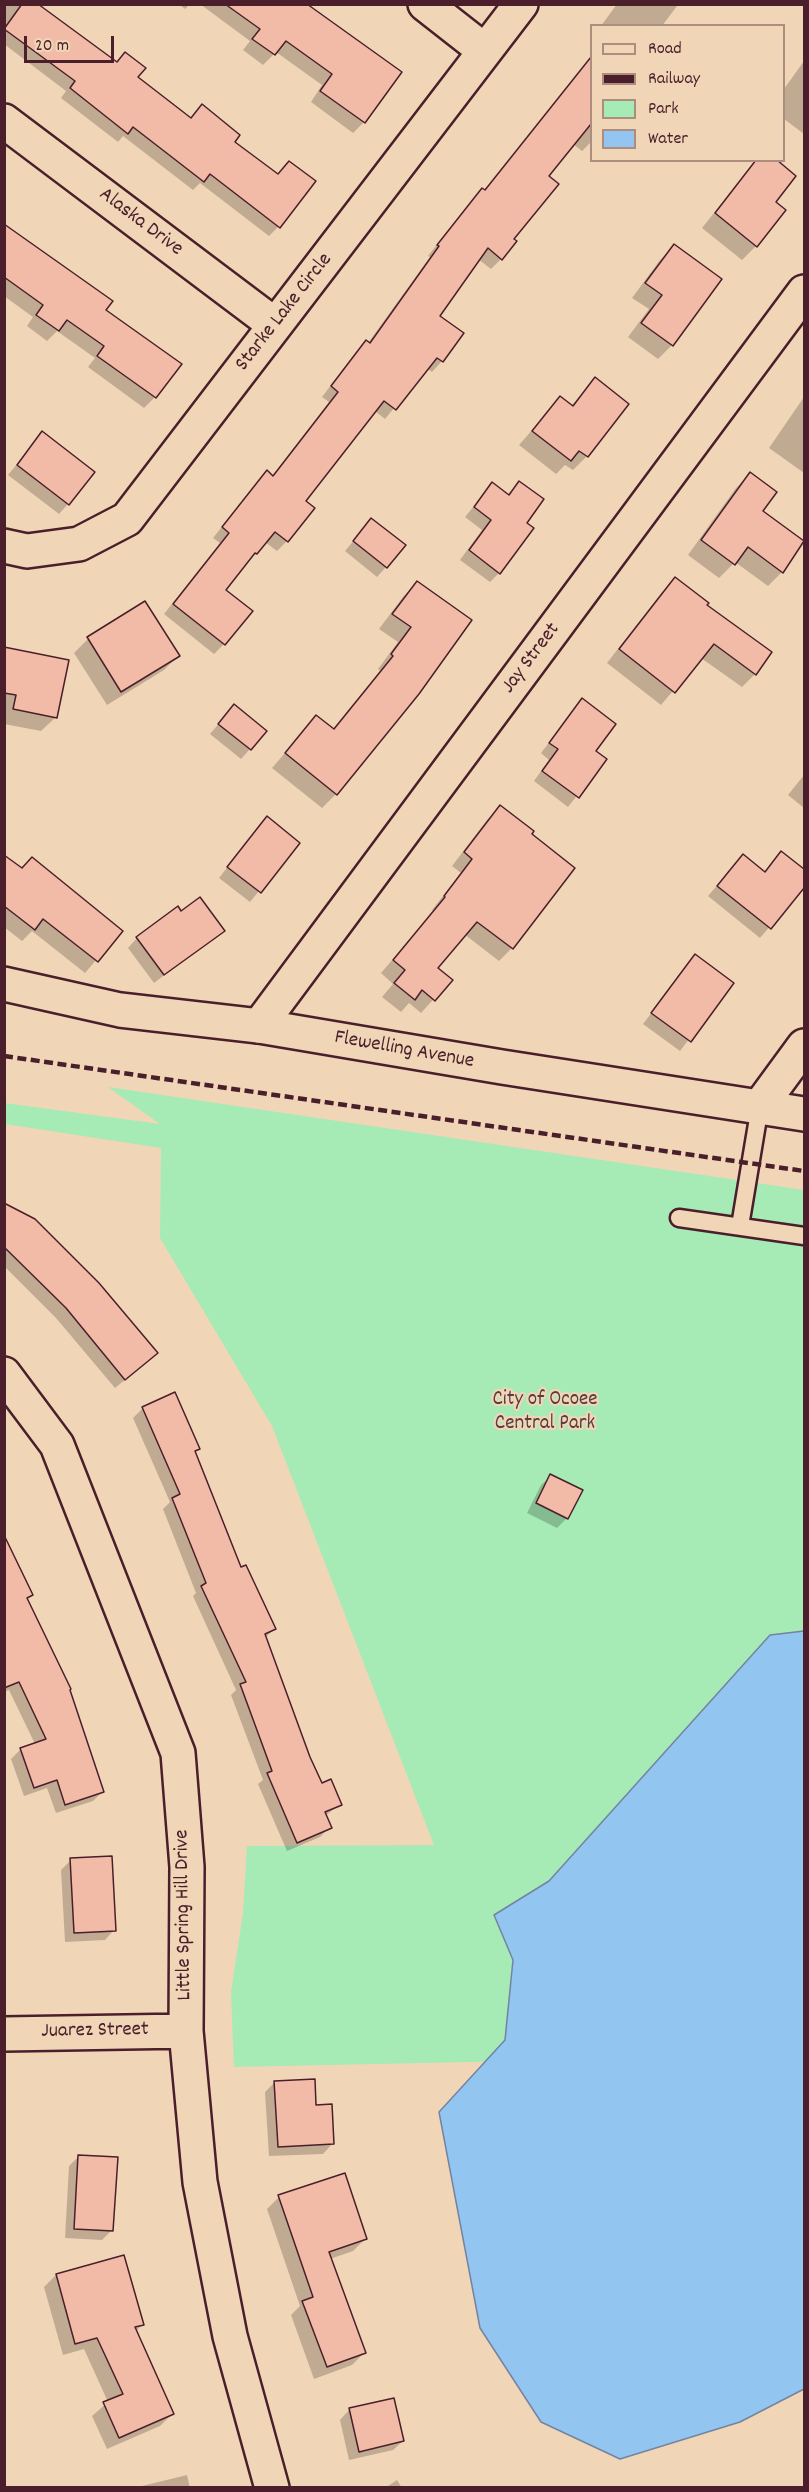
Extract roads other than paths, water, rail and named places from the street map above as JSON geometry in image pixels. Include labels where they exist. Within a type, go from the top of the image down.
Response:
[{"type":"street","points":[[425,4],[485,51]]},
{"type":"street","name":"Starke Lake Circle","points":[[4,546],[27,551],[79,544],[127,519],[521,4]]},
{"type":"street","name":"Alaska Drive","points":[[4,121],[275,325]]},
{"type":"street","name":"Jay Street","points":[[259,1026],[804,292]]},
{"type":"street","name":"Flewelling Avenue","points":[[4,984],[120,1010],[259,1026],[804,1114]]},
{"type":"street","points":[[760,1106],[804,1046]]},
{"type":"street","name":"Little Spring Hill Drive","points":[[4,1374],[57,1445],[178,1753],[187,1867],[186,2031],[200,2182],[230,2336],[272,2487]]},
{"type":"street","name":"Juarez Street","points":[[4,2034],[186,2031]]},
{"type":"lane","points":[[740,1226],[760,1106]]},
{"type":"lane","points":[[679,1218],[804,1236]]},
{"type":"water","points":[[804,1631],[804,2389],[740,2422],[620,2459],[541,2422],[480,2328],[439,2112],[505,2040],[513,1960],[494,1915],[549,1881],[770,1635]]},
{"type":"railway","points":[[4,1056],[804,1171]]},
{"type":"park label","name":"City of Ocoee Central Park","points":[[545,1413]]}]
